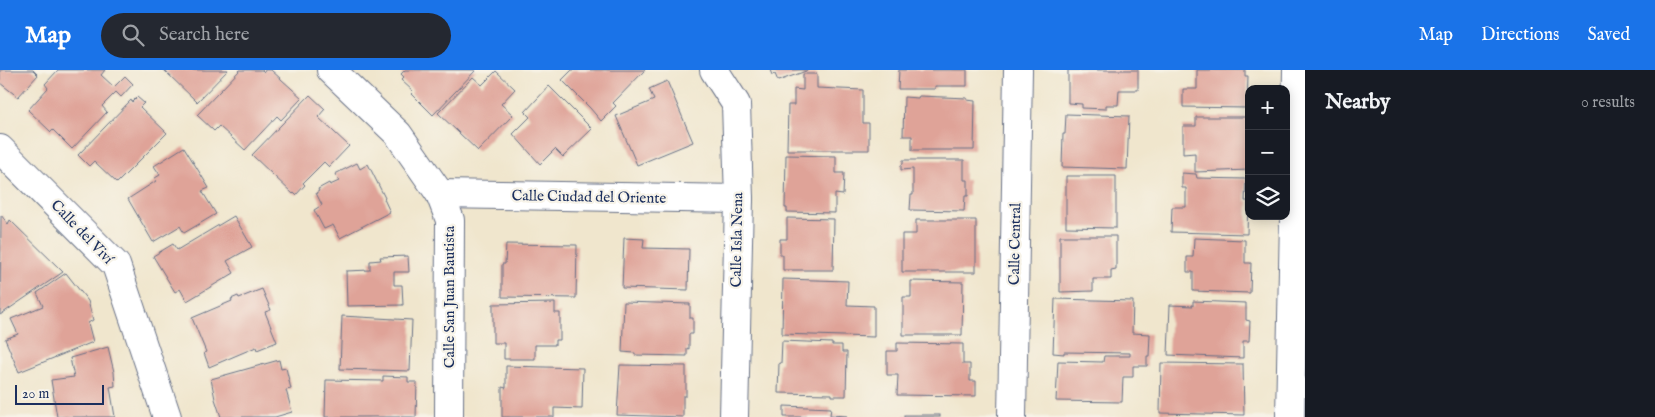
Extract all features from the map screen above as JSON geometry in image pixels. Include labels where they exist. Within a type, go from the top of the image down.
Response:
[{"type":"street","name":"Calle San Juan Bautista","points":[[331,70],[398,134],[440,194],[450,220],[449,417]]},
{"type":"street","name":"Calle Isla Nena","points":[[714,70],[736,104],[738,199],[734,417]]},
{"type":"street","name":"Calle Central","points":[[1012,417],[1018,70]]},
{"type":"street","points":[[1290,417],[1297,70]]},
{"type":"street","name":"Calle del Viví","points":[[0,149],[116,265],[167,417]]},
{"type":"street","name":"Calle Ciudad del Oriente","points":[[440,194],[738,199]]},
{"type":"building","points":[[0,70],[33,70],[38,75],[18,97],[0,83]]},
{"type":"building","points":[[58,70],[105,70],[101,75],[114,87],[125,76],[133,84],[121,97],[116,92],[102,106],[107,112],[72,149],[53,130],[51,132],[28,110],[48,88],[45,84]]},
{"type":"building","points":[[164,70],[228,70],[197,102]]},
{"type":"building","points":[[240,70],[262,70],[264,72],[265,70],[271,70],[302,98],[281,120],[277,116],[245,150],[219,126],[214,131],[197,115]]},
{"type":"building","points":[[405,70],[476,70],[433,115],[401,80],[404,77],[401,74]]},
{"type":"building","points":[[572,70],[645,70],[613,103],[616,106],[601,121],[562,80]]},
{"type":"building","points":[[770,70],[809,70],[778,81],[775,74],[772,75]]},
{"type":"building","points":[[899,70],[967,70],[967,86],[935,86],[935,89],[898,89]]},
{"type":"building","points":[[1068,70],[1138,70],[1138,90],[1119,90],[1118,105],[1106,105],[1106,109],[1082,108],[1082,104],[1068,103]]},
{"type":"building","points":[[1197,70],[1245,70],[1245,76],[1248,76],[1248,85],[1245,85],[1245,108],[1183,107],[1183,89],[1197,89]]},
{"type":"building","points":[[496,71],[515,89],[501,104],[513,115],[478,151],[438,113],[473,77],[482,85]]},
{"type":"building","points":[[803,74],[817,74],[817,88],[863,90],[863,123],[869,123],[869,150],[787,150],[788,105],[794,105],[794,89],[803,90]]},
{"type":"building","points":[[667,81],[693,142],[637,165],[616,116],[654,100],[649,89]]},
{"type":"building","points":[[549,86],[592,129],[563,157],[555,149],[540,164],[513,134],[530,117],[525,112]]},
{"type":"building","points":[[310,95],[325,109],[318,117],[349,146],[329,167],[324,162],[303,183],[305,185],[296,195],[252,155]]},
{"type":"building","points":[[919,96],[967,98],[967,100],[975,101],[974,150],[912,150],[912,136],[903,136],[904,97],[918,98]]},
{"type":"building","points":[[137,97],[144,103],[140,107],[167,133],[117,183],[94,161],[89,166],[78,155],[131,100],[132,102]]},
{"type":"building","points":[[1066,114],[1129,116],[1127,169],[1062,167]]},
{"type":"building","points":[[1196,117],[1245,117],[1245,170],[1195,172],[1195,153],[1183,154],[1183,126],[1196,126]]},
{"type":"building","points":[[184,147],[209,188],[202,191],[216,214],[184,233],[180,226],[153,242],[128,199],[156,181],[155,178],[160,175],[154,166]]},
{"type":"building","points":[[786,155],[836,156],[836,173],[844,173],[843,195],[835,194],[835,213],[787,212],[787,208],[785,208]]},
{"type":"building","points":[[903,160],[964,160],[964,180],[968,180],[968,196],[965,196],[964,211],[910,210],[911,195],[913,195],[913,169],[901,170]]},
{"type":"building","points":[[357,163],[360,169],[368,164],[390,212],[340,238],[333,225],[324,229],[314,210],[322,205],[316,193],[319,191],[318,189],[329,183],[330,185],[339,181],[335,174]]},
{"type":"building","points":[[1182,173],[1196,174],[1197,178],[1245,179],[1247,234],[1171,232],[1172,207],[1186,207],[1186,188],[1182,188]]},
{"type":"building","points":[[1066,176],[1116,176],[1116,228],[1066,227]]},
{"type":"building","points":[[1,215],[8,224],[10,220],[63,272],[0,315]]},
{"type":"building","points":[[234,216],[252,247],[227,261],[234,273],[187,301],[180,289],[175,292],[153,256],[173,244],[177,250]]},
{"type":"building","points":[[787,218],[834,219],[833,270],[783,270],[783,255],[780,255],[780,239],[787,239]]},
{"type":"building","points":[[916,220],[976,220],[976,272],[902,272],[902,234],[916,234]]},
{"type":"building","points":[[1060,236],[1116,236],[1116,269],[1111,270],[1111,279],[1093,279],[1093,291],[1060,292]]},
{"type":"building","points":[[624,238],[644,239],[643,248],[689,249],[688,290],[622,288]]},
{"type":"building","points":[[1194,238],[1245,240],[1245,263],[1251,263],[1250,293],[1193,291],[1193,272],[1187,272],[1187,257],[1193,257]]},
{"type":"building","points":[[506,244],[577,245],[576,298],[502,297],[502,264],[505,264]]},
{"type":"building","points":[[408,256],[409,272],[394,272],[394,285],[402,285],[403,305],[347,306],[346,271],[370,270],[370,261],[381,260],[380,257]]},
{"type":"building","points":[[66,273],[88,301],[93,320],[88,323],[93,342],[19,372],[5,339],[18,334],[11,319],[43,306],[37,293]]},
{"type":"building","points":[[783,279],[848,281],[847,305],[874,306],[874,337],[782,334]]},
{"type":"building","points":[[911,281],[963,282],[962,335],[903,335],[903,297],[911,297]]},
{"type":"building","points":[[262,289],[271,310],[265,312],[277,342],[257,350],[256,347],[209,367],[204,353],[206,352],[192,318],[232,301],[231,299],[238,296],[239,298]]},
{"type":"building","points":[[1055,299],[1133,301],[1132,333],[1150,334],[1149,356],[1147,356],[1147,366],[1133,366],[1133,377],[1123,377],[1122,402],[1056,401],[1058,361],[1103,362],[1104,356],[1130,356],[1130,353],[1053,353]]},
{"type":"building","points":[[1193,301],[1246,303],[1246,320],[1250,321],[1249,341],[1243,341],[1243,358],[1168,355],[1170,305],[1193,306]]},
{"type":"building","points":[[624,302],[690,304],[690,318],[693,318],[693,334],[689,334],[687,356],[635,355],[635,353],[622,352]]},
{"type":"building","points":[[555,303],[555,313],[560,313],[560,340],[555,340],[555,345],[535,345],[535,359],[504,359],[504,343],[493,343],[493,304]]},
{"type":"building","points":[[342,316],[412,320],[410,371],[340,369]]},
{"type":"building","points":[[782,341],[842,345],[842,352],[847,352],[846,396],[778,393]]},
{"type":"building","points":[[897,343],[963,344],[963,364],[970,364],[970,381],[976,381],[976,396],[897,395],[898,375],[887,375],[887,351],[897,351]]},
{"type":"building","points":[[108,347],[114,372],[115,386],[110,387],[115,417],[57,417],[51,380],[74,377],[70,358]]},
{"type":"building","points":[[279,360],[281,369],[286,368],[291,389],[286,390],[292,412],[275,417],[221,417],[211,379]]},
{"type":"building","points":[[1161,363],[1243,364],[1244,415],[1160,413]]},
{"type":"building","points":[[620,365],[686,366],[686,396],[683,396],[683,417],[617,415]]},
{"type":"building","points":[[506,366],[583,368],[582,409],[554,408],[554,417],[502,417],[502,387],[506,388]]},
{"type":"building","points":[[383,376],[408,377],[408,382],[417,382],[416,417],[325,417],[326,380],[383,381]]},
{"type":"building","points":[[784,406],[831,408],[830,415],[847,416],[784,417]]},
{"type":"building","points":[[904,415],[940,415],[940,417],[904,417]]}]
